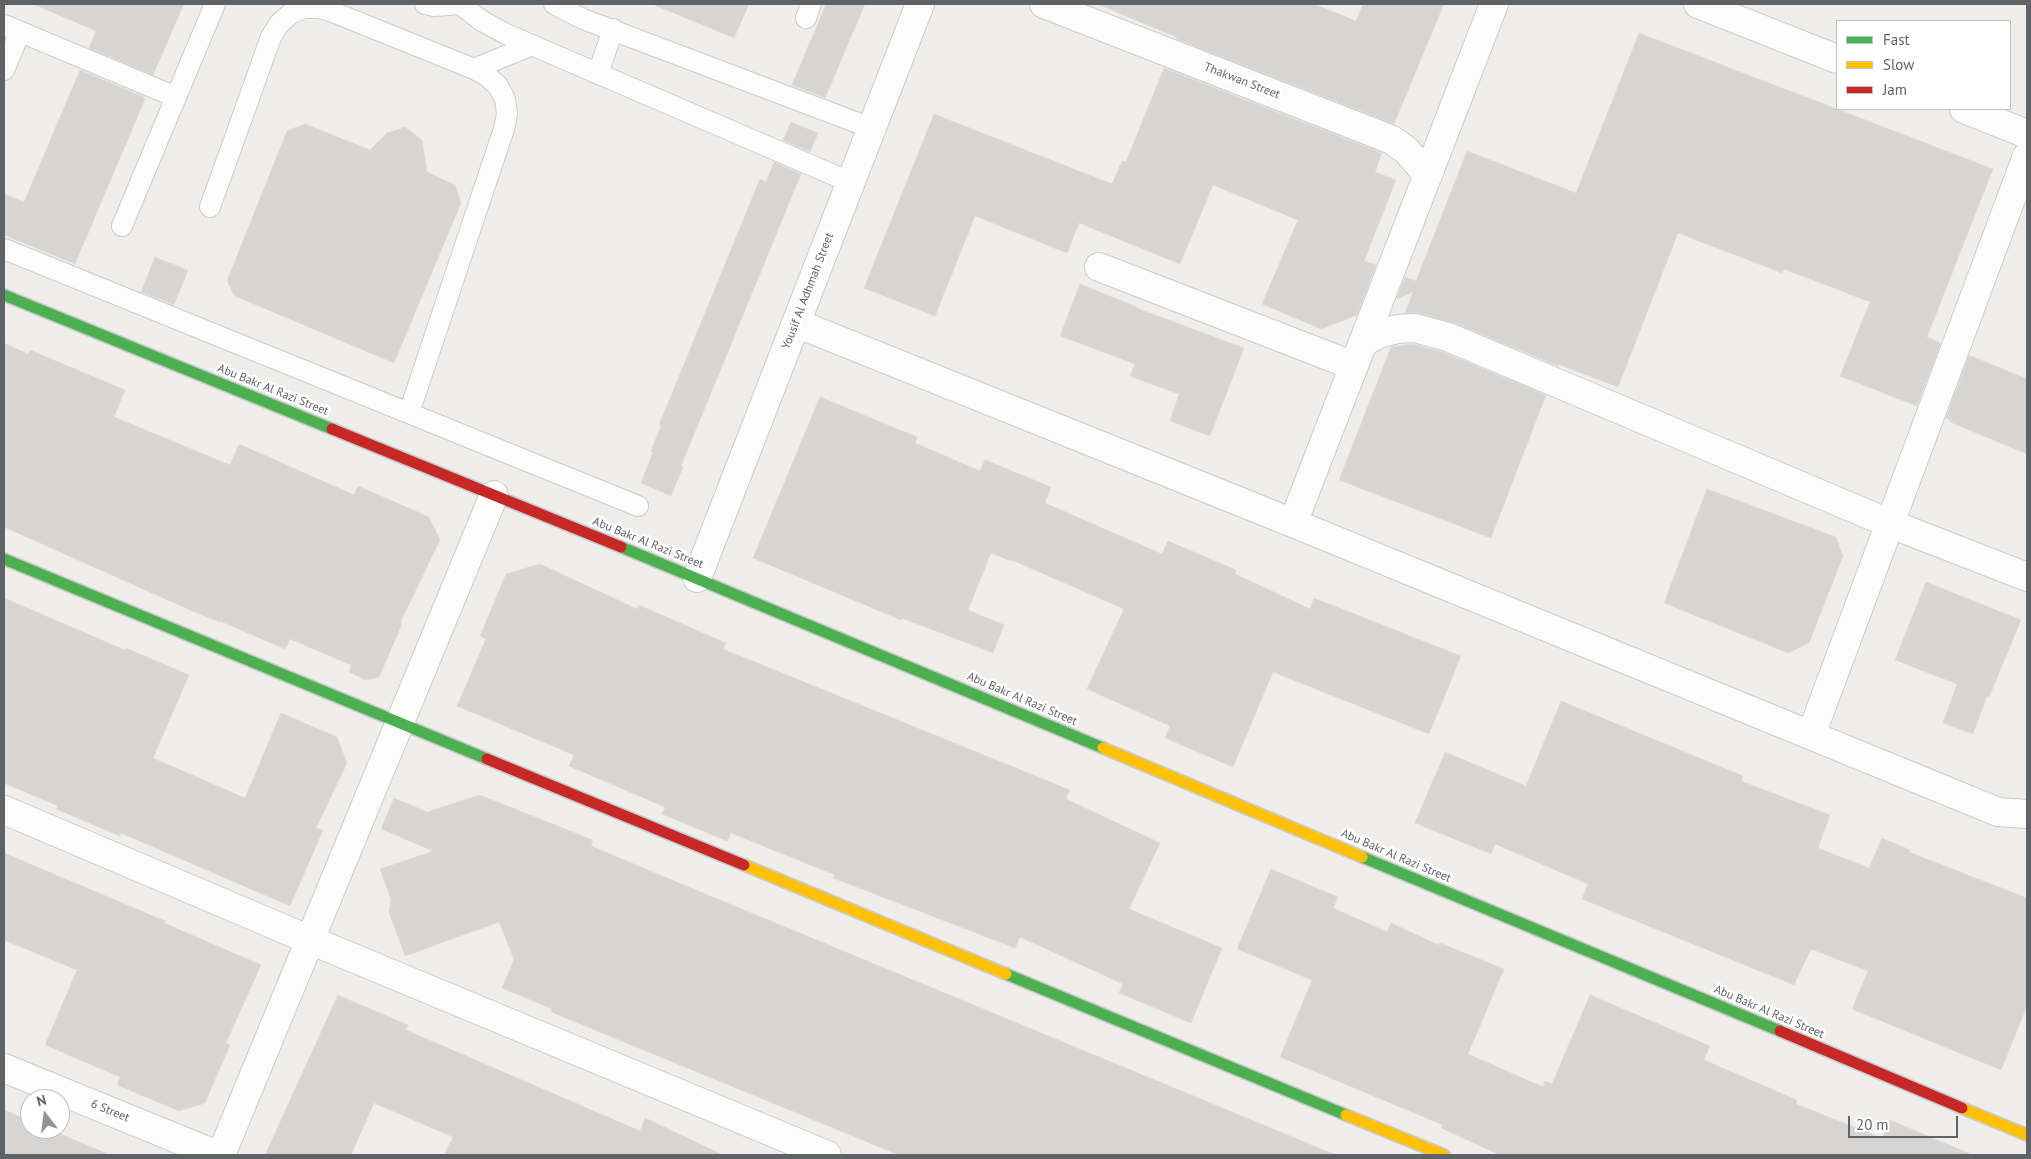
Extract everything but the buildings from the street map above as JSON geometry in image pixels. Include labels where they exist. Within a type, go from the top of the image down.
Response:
[{"type":"street","name":"Yousif Al Adhmah Street","points":[[697,578],[920,4]]},
{"type":"street","name":"Thakwan Street","points":[[1044,4],[1392,140],[1406,150],[1428,175]]},
{"type":"street","points":[[1293,523],[1494,4]]},
{"type":"street","points":[[1698,4],[1836,59]]},
{"type":"street","points":[[1967,110],[2027,134]]},
{"type":"street","points":[[1811,735],[2027,156]]},
{"type":"street","points":[[1099,267],[1359,354]]},
{"type":"street","name":"Abu Bakr Al Razi Street","points":[[4,295],[697,578],[2027,1135]]},
{"type":"street","points":[[796,323],[1293,523],[1998,812],[2027,814]]},
{"type":"street","points":[[1359,354],[1379,334],[1397,329],[1415,328],[1448,337],[1891,524],[2027,577]]},
{"type":"street","points":[[219,1155],[494,495]]},
{"type":"street","points":[[4,559],[1444,1155]]},
{"type":"street","points":[[4,810],[310,940],[827,1155]]},
{"type":"street","name":"6 Street","points":[[4,1068],[219,1155]]},
{"type":"lane","points":[[122,226],[215,4]]},
{"type":"lane","points":[[425,4],[434,6],[460,4],[482,21],[506,34],[850,182]]},
{"type":"lane","points":[[554,4],[584,19],[871,128]]},
{"type":"lane","points":[[210,207],[271,37],[278,24],[290,14],[304,8],[331,8],[487,76],[498,86],[504,99],[507,114],[409,413]]},
{"type":"lane","points":[[4,70],[12,29],[176,97]]},
{"type":"lane","points":[[598,74],[613,29]]},
{"type":"lane","points":[[474,70],[532,45]]},
{"type":"lane","points":[[4,249],[638,506]]},
{"type":"traffic: fast","points":[[4,295],[332,429]]},
{"type":"traffic: fast","points":[[621,547],[1103,748]]},
{"type":"traffic: fast","points":[[4,559],[487,759]]},
{"type":"traffic: fast","points":[[1362,857],[1780,1031]]},
{"type":"traffic: fast","points":[[1006,974],[1346,1115]]},
{"type":"traffic: slow","points":[[1103,748],[1362,857]]},
{"type":"traffic: slow","points":[[744,865],[1006,974]]},
{"type":"traffic: slow","points":[[1962,1108],[2027,1135]]},
{"type":"traffic: slow","points":[[1346,1115],[1444,1155]]},
{"type":"traffic: jam","points":[[332,429],[621,547]]},
{"type":"traffic: jam","points":[[487,759],[744,865]]},
{"type":"traffic: jam","points":[[1780,1031],[1962,1108]]}]
